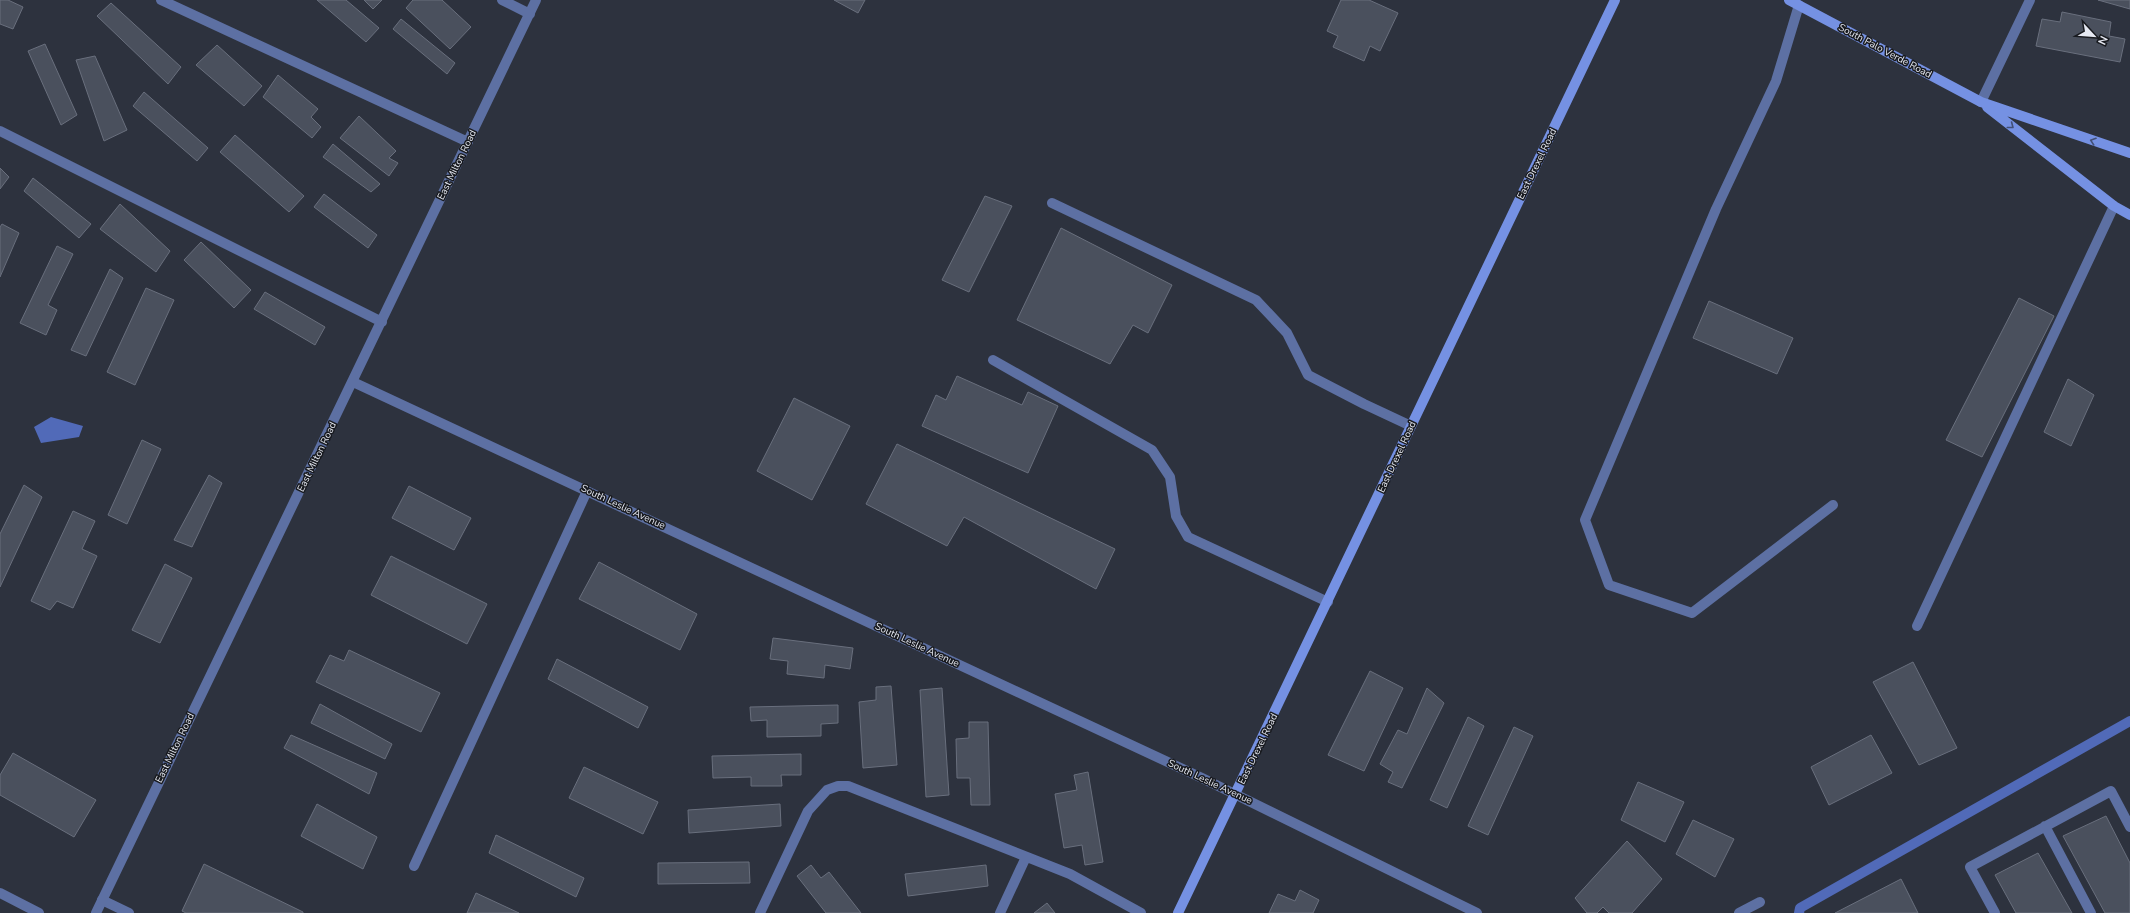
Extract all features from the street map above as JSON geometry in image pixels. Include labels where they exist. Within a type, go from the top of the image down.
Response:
[{"type":"street","points":[[161,0],[468,142]]},
{"type":"street","points":[[502,0],[530,14]]},
{"type":"street","name":"East Milton Road","points":[[96,913],[354,382],[536,0]]},
{"type":"street","name":"East Drexel Road","points":[[1178,913],[1615,0]]},
{"type":"street","name":"South Palo Verde Road","points":[[1789,0],[1800,2],[1980,102],[2114,206],[2130,215]]},
{"type":"street","points":[[1980,102],[2030,0]]},
{"type":"street","points":[[1800,2],[1776,81],[1716,209],[1584,520],[1609,585],[1692,613],[1833,505]]},
{"type":"street","name":"South Palo Verde Road","points":[[1980,102],[2130,153]]},
{"type":"street","points":[[0,131],[382,322]]},
{"type":"street","points":[[1052,204],[1256,300],[1287,333],[1308,374],[1364,404],[1411,426]]},
{"type":"street","points":[[1917,626],[2114,206]]},
{"type":"street","points":[[993,360],[1152,450],[1170,477],[1176,516],[1188,537],[1328,602]]},
{"type":"street","name":"South Leslie Avenue","points":[[354,382],[1236,794],[1477,913]]},
{"type":"street","points":[[414,866],[587,491]]},
{"type":"street","points":[[760,913],[808,811],[828,790],[838,786],[848,786],[1070,874],[1141,913]]},
{"type":"street","points":[[1995,913],[1970,867],[2111,791],[2130,826]]},
{"type":"street","points":[[2045,826],[2091,913]]},
{"type":"street","points":[[1000,913],[1026,857]]},
{"type":"street","points":[[0,893],[39,913]]},
{"type":"street","points":[[102,900],[129,913]]},
{"type":"street","points":[[1739,913],[1760,902]]},
{"type":"water","points":[[51,417],[83,426],[79,437],[41,443],[34,427]]},
{"type":"building","points":[[0,0],[8,0],[23,7],[13,29],[0,24]]},
{"type":"building","points":[[317,0],[346,0],[379,28],[366,42]]},
{"type":"building","points":[[364,0],[382,0],[373,9]]},
{"type":"building","points":[[413,0],[442,0],[471,27],[450,49],[406,8]]},
{"type":"building","points":[[834,0],[865,0],[858,13]]},
{"type":"building","points":[[1341,0],[1369,0],[1398,13],[1380,51],[1370,46],[1364,61],[1333,47],[1338,36],[1327,31]]},
{"type":"building","points":[[2098,0],[2130,0],[2130,9]]},
{"type":"building","points":[[111,3],[181,67],[168,84],[97,16]]},
{"type":"building","points":[[2062,12],[2111,22],[2109,36],[2125,39],[2120,62],[2036,46],[2042,19],[2060,22]]},
{"type":"building","points":[[401,19],[455,63],[447,74],[393,29]]},
{"type":"building","points":[[45,44],[77,115],[61,125],[28,51]]},
{"type":"building","points":[[217,45],[262,86],[244,106],[196,65]]},
{"type":"building","points":[[95,56],[127,130],[104,141],[76,60]]},
{"type":"building","points":[[278,75],[318,109],[311,117],[321,127],[312,138],[263,97]]},
{"type":"building","points":[[144,92],[208,148],[197,161],[133,106]]},
{"type":"building","points":[[359,116],[396,151],[389,158],[398,163],[389,176],[340,138]]},
{"type":"building","points":[[235,135],[304,196],[289,212],[220,152]]},
{"type":"building","points":[[333,144],[380,184],[371,192],[323,157]]},
{"type":"building","points":[[0,168],[9,177],[0,189]]},
{"type":"building","points":[[33,178],[91,224],[79,238],[24,191]]},
{"type":"building","points":[[324,194],[377,235],[368,248],[314,207]]},
{"type":"building","points":[[985,196],[1012,206],[969,292],[942,280]]},
{"type":"building","points":[[120,204],[170,251],[156,272],[100,229]]},
{"type":"building","points":[[2,224],[19,233],[0,277],[0,227]]},
{"type":"building","points":[[1061,228],[1172,285],[1148,333],[1133,325],[1110,364],[1017,320]]},
{"type":"building","points":[[201,242],[251,290],[234,308],[184,260]]},
{"type":"building","points":[[57,246],[73,254],[48,305],[57,310],[46,335],[20,323]]},
{"type":"building","points":[[110,269],[123,278],[86,356],[71,350]]},
{"type":"building","points":[[146,288],[174,300],[135,385],[107,372]]},
{"type":"building","points":[[265,292],[325,327],[315,345],[254,309]]},
{"type":"building","points":[[2019,298],[2054,316],[1982,457],[1946,440]]},
{"type":"building","points":[[1709,301],[1793,338],[1777,374],[1693,338]]},
{"type":"building","points":[[957,376],[1022,405],[1028,392],[1058,406],[1028,473],[922,426],[936,395],[946,400]]},
{"type":"building","points":[[2068,379],[2094,395],[2071,446],[2044,432]]},
{"type":"building","points":[[794,398],[850,426],[812,500],[757,471]]},
{"type":"building","points":[[142,440],[161,449],[127,524],[108,515]]},
{"type":"building","points":[[897,444],[1115,549],[1096,589],[964,517],[947,546],[866,504]]},
{"type":"building","points":[[209,475],[222,483],[192,547],[174,540]]},
{"type":"building","points":[[24,485],[42,497],[0,587],[0,534]]},
{"type":"building","points":[[409,486],[471,518],[454,550],[392,518]]},
{"type":"building","points":[[73,511],[95,521],[82,549],[97,556],[73,608],[57,601],[50,610],[31,601]]},
{"type":"building","points":[[391,556],[487,604],[467,644],[371,595]]},
{"type":"building","points":[[599,562],[697,614],[680,650],[579,599]]},
{"type":"building","points":[[165,564],[192,578],[160,643],[132,630]]},
{"type":"building","points":[[773,638],[853,648],[850,669],[825,665],[824,678],[787,674],[788,661],[770,659]]},
{"type":"building","points":[[349,650],[440,693],[421,732],[316,682],[330,655],[344,661]]},
{"type":"building","points":[[557,659],[648,707],[638,728],[548,679]]},
{"type":"building","points":[[1913,662],[1957,748],[1919,765],[1873,682]]},
{"type":"building","points":[[1370,671],[1403,688],[1364,771],[1328,755]]},
{"type":"building","points":[[891,686],[897,765],[863,768],[859,702],[876,700],[876,687]]},
{"type":"building","points":[[942,688],[949,795],[926,797],[920,690]]},
{"type":"building","points":[[1427,688],[1444,703],[1402,788],[1388,782],[1393,772],[1380,764],[1398,730],[1407,734]]},
{"type":"building","points":[[320,704],[392,744],[385,759],[311,723]]},
{"type":"building","points":[[838,705],[838,723],[821,724],[821,736],[767,737],[767,720],[751,721],[750,707]]},
{"type":"building","points":[[1468,717],[1484,726],[1447,808],[1430,800]]},
{"type":"building","points":[[969,722],[988,722],[990,805],[971,805],[970,778],[957,778],[956,739],[969,738]]},
{"type":"building","points":[[1514,727],[1533,736],[1488,835],[1468,826]]},
{"type":"building","points":[[291,735],[377,773],[369,794],[284,748]]},
{"type":"building","points":[[1871,735],[1892,773],[1829,805],[1811,767]]},
{"type":"building","points":[[13,753],[96,800],[74,837],[0,795],[0,775]]},
{"type":"building","points":[[801,754],[801,775],[781,775],[782,786],[751,786],[751,777],[713,778],[712,756]]},
{"type":"building","points":[[584,767],[658,802],[643,834],[569,798]]},
{"type":"building","points":[[1088,772],[1103,862],[1085,865],[1082,845],[1064,848],[1055,794],[1077,790],[1074,775]]},
{"type":"building","points":[[1638,782],[1684,802],[1665,842],[1621,820]]},
{"type":"building","points":[[317,804],[377,837],[363,869],[301,836]]},
{"type":"building","points":[[780,804],[781,826],[689,833],[688,810]]},
{"type":"building","points":[[2106,816],[2130,863],[2130,913],[2105,913],[2063,836]]},
{"type":"building","points":[[1693,820],[1734,839],[1715,877],[1676,854]]},
{"type":"building","points":[[496,835],[584,878],[576,897],[489,853]]},
{"type":"building","points":[[1627,841],[1662,879],[1632,913],[1609,913],[1603,907],[1597,913],[1587,913],[1575,898]]},
{"type":"building","points":[[2038,853],[2072,913],[2016,913],[1995,875]]},
{"type":"building","points":[[749,862],[750,883],[658,884],[658,863]]},
{"type":"building","points":[[204,864],[303,913],[186,913],[182,911]]},
{"type":"building","points":[[811,865],[821,878],[829,872],[861,913],[826,913],[797,876]]},
{"type":"building","points":[[986,865],[988,886],[908,896],[905,874]]},
{"type":"building","points":[[1901,879],[1918,913],[1835,913]]},
{"type":"building","points":[[1300,890],[1319,900],[1313,913],[1269,913],[1278,894],[1295,901]]},
{"type":"building","points":[[476,893],[519,913],[467,913]]},
{"type":"building","points":[[1047,903],[1055,913],[1034,913]]},
{"type":"waterway","points":[[1799,913],[1800,908],[2130,721]]}]
